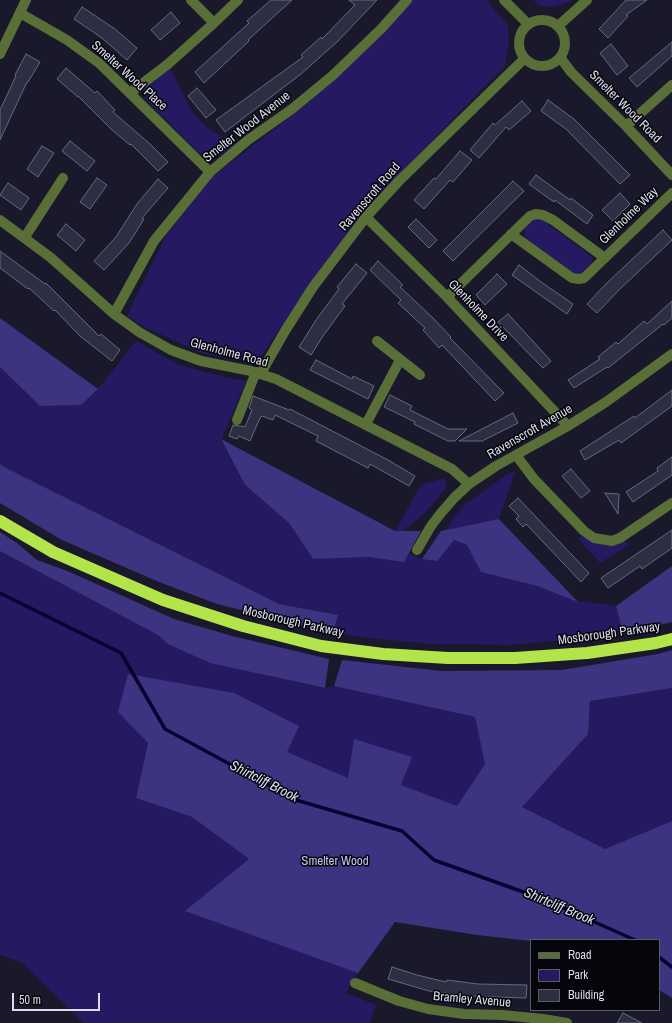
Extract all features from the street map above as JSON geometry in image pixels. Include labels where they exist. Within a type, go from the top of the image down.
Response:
[{"type":"highway","name":"Mosborough Parkway","points":[[0,521],[53,552],[163,600],[243,626],[320,646],[382,654],[434,657],[515,658],[587,654],[672,639]]},
{"type":"street","points":[[0,54],[26,0]]},
{"type":"street","points":[[190,0],[214,23]]},
{"type":"street","points":[[130,93],[168,64],[238,0]]},
{"type":"street","name":"Smelter Wood Avenue","points":[[114,314],[154,241],[210,172],[248,140],[292,109],[332,76],[407,0]]},
{"type":"street","points":[[504,0],[528,24]]},
{"type":"street","points":[[558,26],[587,0]]},
{"type":"street","name":"Smelter Wood Place","points":[[20,13],[68,40],[99,63],[210,172]]},
{"type":"street","points":[[535,20],[545,20],[558,26],[563,33],[565,42],[564,51],[560,58],[554,63],[544,66],[536,66],[524,59],[520,52],[518,42],[520,34],[528,24],[535,20]]},
{"type":"street","name":"Smelter Wood Road","points":[[560,58],[570,72],[626,126],[672,174]]},
{"type":"street","name":"Ravenscroft Road","points":[[237,420],[258,373],[285,330],[313,287],[366,217],[399,181],[524,59]]},
{"type":"street","points":[[626,126],[672,85]]},
{"type":"street","points":[[25,238],[63,178]]},
{"type":"street","name":"Glenholme Way","points":[[511,234],[572,278],[584,278],[672,193]]},
{"type":"street","name":"Glenholme Way","points":[[447,297],[530,216],[536,214],[553,220],[605,258]]},
{"type":"street","name":"Glenholme Drive","points":[[366,217],[447,297],[568,426]]},
{"type":"street","name":"Glenholme Road","points":[[0,220],[66,270],[114,314],[139,332],[171,350],[201,361],[258,373],[290,385],[452,468],[469,484]]},
{"type":"street","points":[[377,341],[420,376]]},
{"type":"street","name":"Ravenscroft Avenue","points":[[417,550],[431,526],[441,513],[469,484],[606,402],[672,354]]},
{"type":"street","points":[[366,424],[400,360]]},
{"type":"street","points":[[516,455],[534,479],[584,531],[594,538],[612,541],[620,538],[672,503]]},
{"type":"street","name":"Bramley Avenue","points":[[355,984],[399,1001],[428,1009],[464,1014],[502,1015],[543,1019],[567,1023]]},
{"type":"green space","points":[[412,0],[486,0],[508,25],[509,41],[505,66],[392,182],[321,268],[257,363],[202,353],[146,328],[127,316],[165,237],[212,177],[308,103],[382,35]]},
{"type":"green space","points":[[533,0],[572,0],[570,2],[550,7],[540,6]]},
{"type":"green space","points":[[170,67],[191,110],[206,127],[235,145],[218,157],[200,154],[147,101],[143,88]]},
{"type":"green space","points":[[537,219],[543,221],[591,256],[592,262],[583,272],[576,275],[528,242],[524,233],[525,226],[532,220]]},
{"type":"green space","points":[[0,318],[98,389],[81,405],[40,406],[0,367]]},
{"type":"green space","points":[[136,341],[179,365],[246,381],[221,440],[245,485],[289,523],[313,559],[369,557],[404,562],[409,553],[422,559],[454,540],[467,545],[482,572],[537,586],[578,601],[616,606],[622,634],[512,645],[431,644],[333,633],[338,615],[279,604],[0,464],[0,367],[40,406],[81,405],[98,389]]},
{"type":"green space","points":[[221,439],[395,531],[421,531],[404,562],[369,557],[313,559],[289,523],[245,485]]},
{"type":"green space","points":[[0,464],[279,604],[338,615],[333,633],[217,604],[159,582],[62,540],[0,503]]},
{"type":"green space","points":[[515,472],[499,519],[446,530],[454,517],[467,503],[509,473]]},
{"type":"green space","points":[[444,478],[446,488],[425,513],[403,531],[395,531],[421,485]]},
{"type":"green space","points":[[499,519],[578,602],[537,586],[481,572],[467,545],[454,540],[437,561],[422,559],[441,531]]},
{"type":"green space","points":[[0,532],[17,543],[37,560],[65,570],[174,619],[232,636],[329,659],[325,688],[210,663],[168,644],[158,635],[0,551]]},
{"type":"green space","points":[[582,536],[593,542],[608,546],[626,541],[629,545],[600,563],[578,539]]},
{"type":"green space","points":[[0,551],[158,635],[168,644],[271,677],[325,688],[334,686],[475,717],[485,764],[457,806],[401,785],[411,757],[348,778],[286,752],[118,712],[148,743],[136,798],[192,817],[250,860],[186,911],[358,973],[346,993],[376,1005],[370,1023],[84,1023],[21,962],[0,955]]},
{"type":"green space","points":[[672,566],[672,622],[622,634],[616,606]]},
{"type":"green space","name":"Smelter Wood","points":[[672,650],[672,688],[590,701],[588,734],[522,807],[605,849],[672,821],[672,998],[660,991],[660,939],[530,939],[530,941],[477,935],[395,922],[358,973],[185,911],[249,859],[192,817],[136,798],[148,743],[118,712],[128,674],[234,693],[299,726],[287,752],[348,778],[354,739],[412,757],[401,785],[457,806],[485,764],[475,717],[334,686],[342,660],[442,671],[562,670],[658,654]]},
{"type":"green space","points":[[672,688],[672,821],[605,849],[522,807],[588,734],[590,701]]},
{"type":"building","points":[[271,0],[292,0],[204,83],[195,72],[249,23],[247,21]]},
{"type":"building","points":[[349,0],[377,0],[338,41],[301,74],[225,132],[216,120],[303,57],[301,55],[321,37],[322,39],[355,5]]},
{"type":"building","points":[[626,0],[647,0],[626,15],[628,16],[608,38],[599,29]]},
{"type":"building","points":[[82,7],[115,29],[137,48],[127,60],[102,38],[74,19]]},
{"type":"building","points":[[171,12],[180,23],[160,40],[151,30]]},
{"type":"building","points":[[672,42],[672,56],[637,87],[629,78]]},
{"type":"building","points":[[611,44],[628,66],[617,75],[600,53]]},
{"type":"building","points":[[26,54],[40,62],[27,82],[0,140],[0,110]]},
{"type":"building","points":[[66,68],[95,93],[97,91],[115,110],[113,112],[150,144],[168,162],[158,171],[131,144],[130,145],[111,129],[78,96],[57,79]]},
{"type":"building","points":[[197,88],[216,110],[206,118],[188,96]]},
{"type":"building","points":[[548,100],[574,119],[630,175],[620,184],[566,129],[541,111]]},
{"type":"building","points":[[522,101],[531,111],[509,130],[506,127],[479,158],[470,150],[493,123],[495,125]]},
{"type":"building","points":[[70,141],[95,161],[87,171],[62,151]]},
{"type":"building","points":[[42,146],[54,153],[38,177],[27,169]]},
{"type":"building","points":[[460,151],[472,160],[453,182],[450,180],[424,209],[414,200],[434,178],[436,179]]},
{"type":"building","points":[[536,175],[570,200],[571,198],[593,215],[587,224],[555,200],[554,202],[529,184]]},
{"type":"building","points":[[97,178],[107,185],[90,209],[80,202]]},
{"type":"building","points":[[158,179],[168,188],[142,218],[144,219],[129,243],[104,270],[94,261],[116,237],[137,204]]},
{"type":"building","points":[[513,181],[524,191],[453,261],[443,251]]},
{"type":"building","points":[[8,183],[29,198],[21,210],[0,195]]},
{"type":"building","points":[[620,193],[630,204],[613,221],[602,210]]},
{"type":"building","points":[[416,219],[437,240],[429,248],[408,227]]},
{"type":"building","points":[[66,224],[85,240],[76,251],[57,235]]},
{"type":"building","points":[[663,230],[672,240],[597,313],[587,304],[606,284]]},
{"type":"building","points":[[0,251],[45,284],[46,283],[99,336],[101,334],[120,350],[112,361],[80,336],[55,310],[54,311],[29,288],[28,289],[0,268]]},
{"type":"building","points":[[378,261],[403,285],[400,287],[432,317],[451,337],[450,338],[504,393],[495,401],[442,345],[439,348],[423,330],[425,328],[398,303],[401,300],[370,270]]},
{"type":"building","points":[[356,264],[367,273],[342,304],[345,306],[311,355],[299,347],[316,320],[339,289],[337,287]]},
{"type":"building","points":[[519,265],[573,304],[567,314],[512,275]]},
{"type":"building","points":[[497,274],[507,284],[485,305],[476,295]]},
{"type":"building","points":[[672,301],[672,318],[608,368],[607,367],[574,388],[568,380],[600,359],[598,357],[616,342],[618,344],[644,321],[647,324]]},
{"type":"building","points":[[508,314],[551,361],[543,368],[498,322]]},
{"type":"building","points":[[316,360],[352,379],[353,376],[374,386],[368,399],[310,370]]},
{"type":"building","points":[[672,390],[672,406],[621,443],[619,440],[585,460],[580,451],[634,416],[635,418]]},
{"type":"building","points":[[390,395],[412,406],[410,410],[448,429],[467,429],[455,441],[448,441],[414,424],[415,422],[384,407]]},
{"type":"building","points":[[253,396],[289,410],[290,409],[388,460],[415,476],[409,486],[370,464],[368,468],[316,441],[318,436],[275,415],[273,420],[262,416],[260,418],[250,441],[239,436],[237,439],[229,436],[233,425],[245,427],[252,410],[249,408]]},
{"type":"building","points":[[513,413],[518,423],[482,441],[459,441]]},
{"type":"building","points":[[672,457],[672,475],[633,502],[626,492],[658,471],[657,468]]},
{"type":"building","points":[[571,469],[590,491],[581,498],[562,476]]},
{"type":"building","points":[[605,493],[619,494],[618,514]]},
{"type":"building","points":[[518,498],[589,573],[581,582],[526,524],[523,527],[516,519],[519,516],[509,506]]},
{"type":"building","points":[[672,530],[672,548],[642,569],[640,566],[608,588],[601,578]]},
{"type":"building","points":[[392,967],[446,982],[447,980],[478,984],[527,985],[526,998],[470,996],[429,991],[388,979]]},
{"type":"building","points":[[623,1013],[642,1023],[617,1023]]},
{"type":"waterway","name":"Shirtcliff Brook","points":[[0,593],[121,653],[165,729],[296,800],[402,831],[434,860],[543,899],[633,939]]},
{"type":"waterway","name":"Shirtcliff Brook","points":[[660,958],[672,967]]}]
